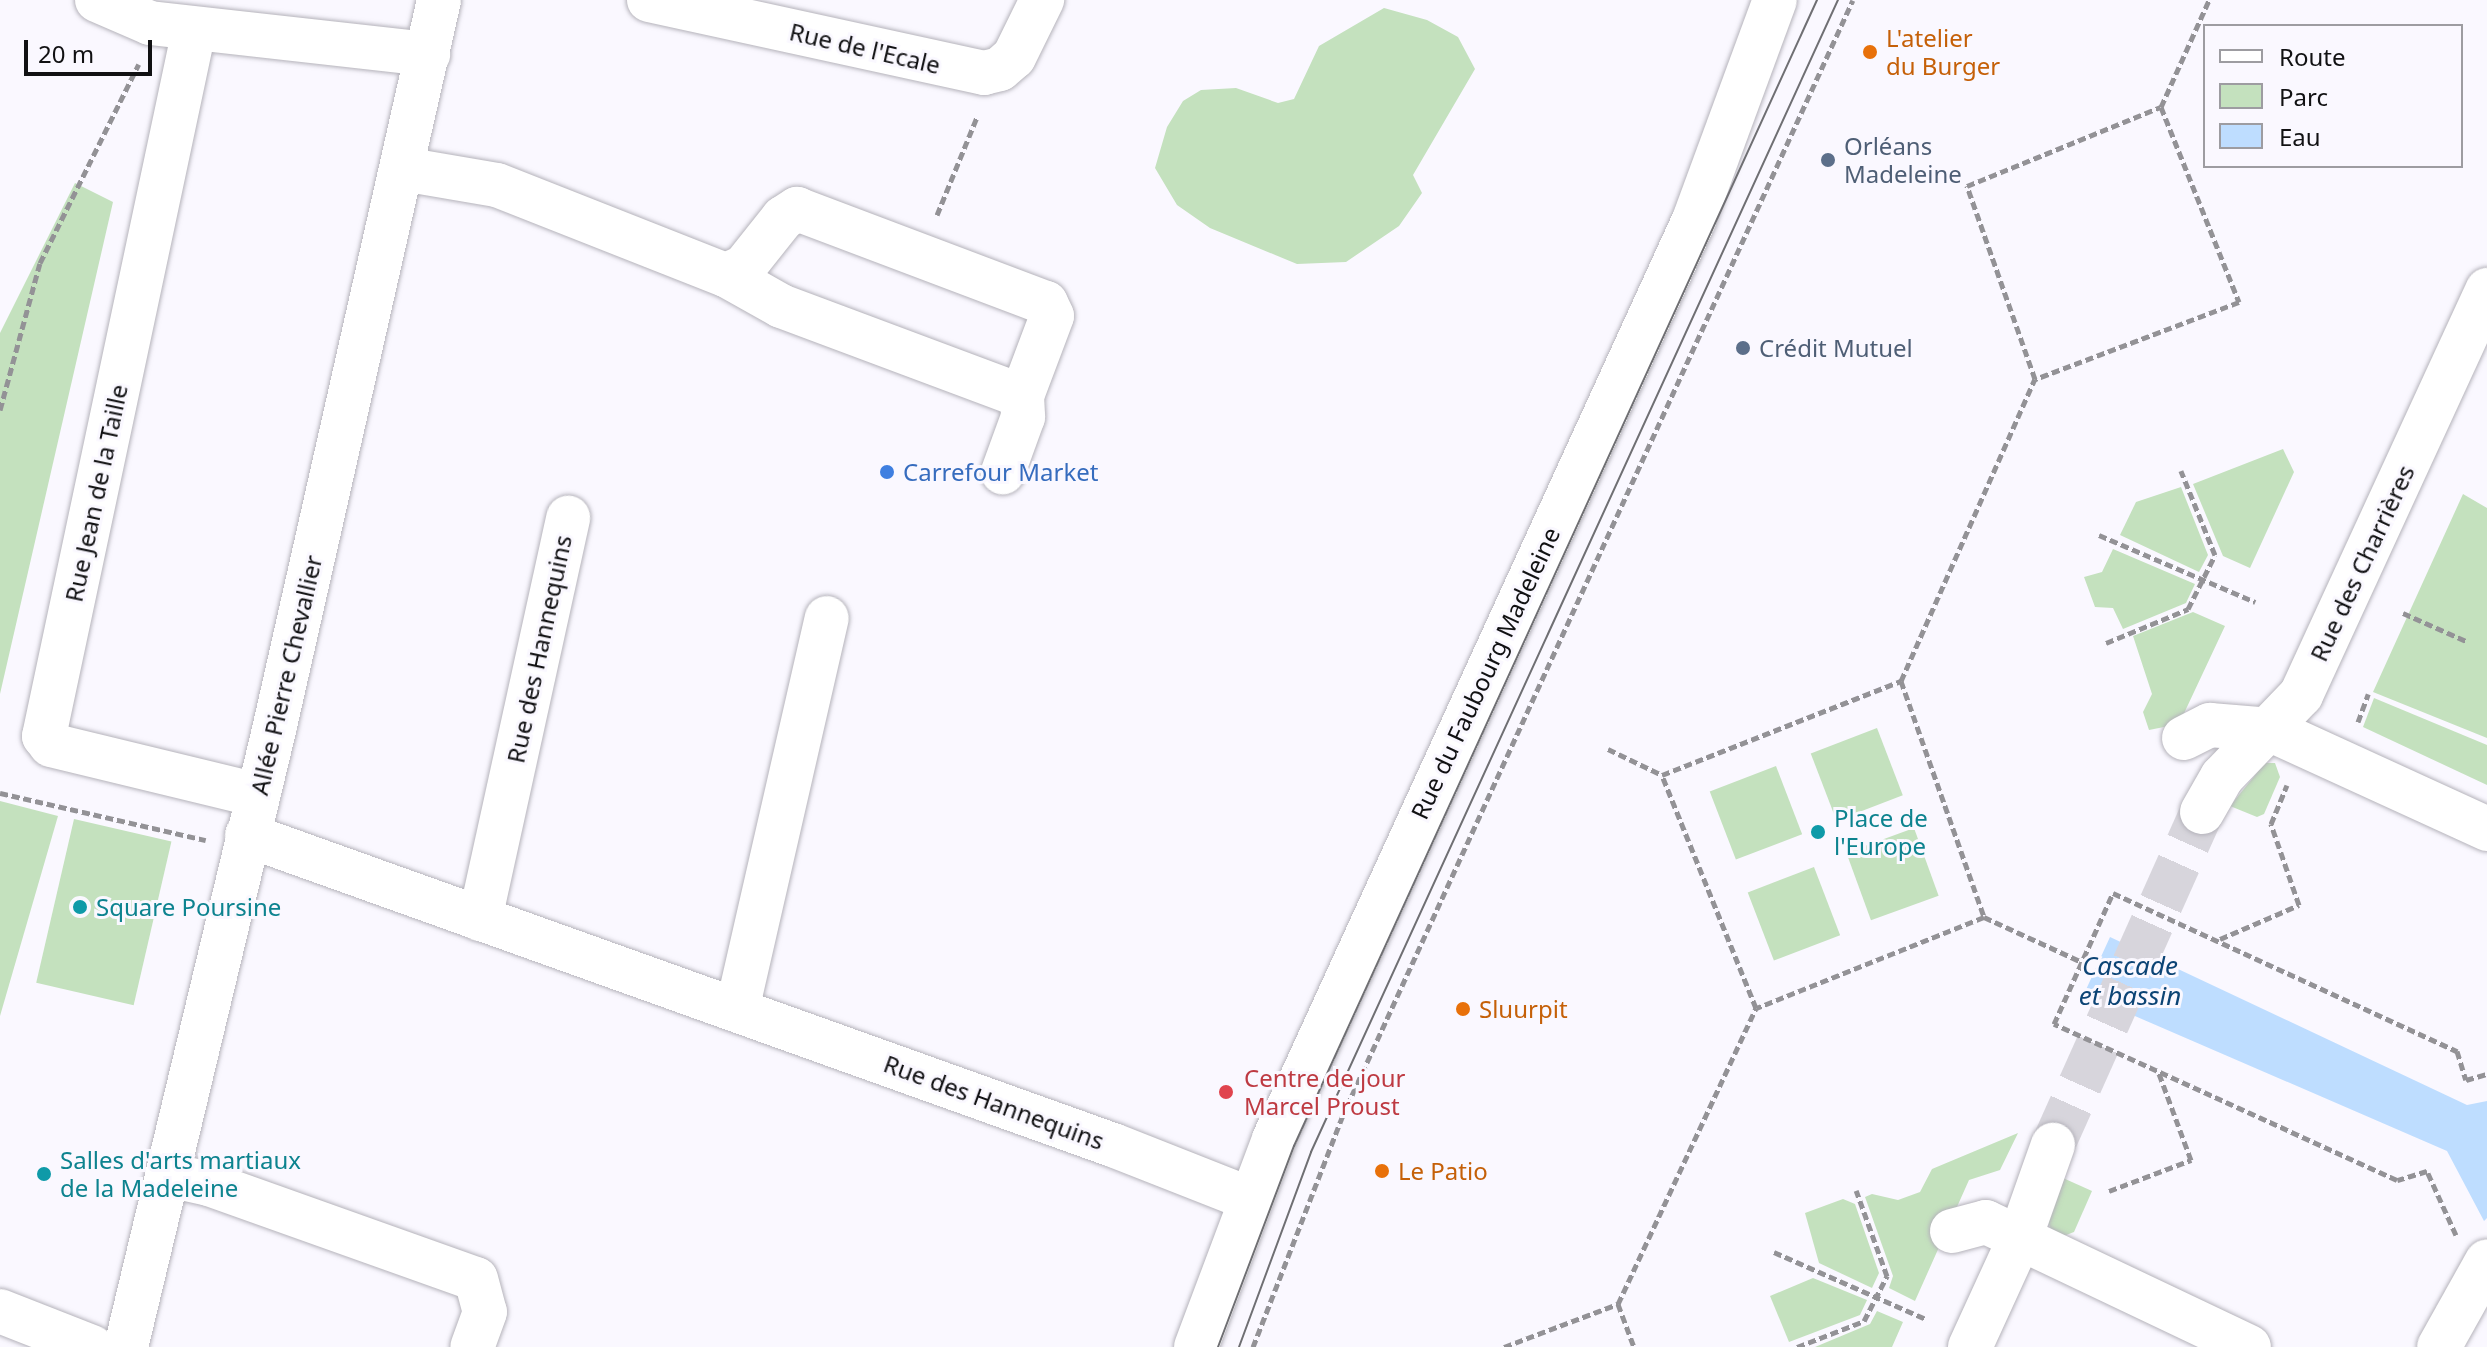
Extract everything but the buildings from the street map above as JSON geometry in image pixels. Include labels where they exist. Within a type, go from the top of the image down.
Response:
[{"type":"street","points":[[97,0],[150,23],[428,54]]},
{"type":"street","name":"Allée Pierre Chevallier","points":[[126,1347],[169,1175],[403,169],[439,0]]},
{"type":"street","name":"Rue de l'Ecale","points":[[649,0],[971,72],[993,71]]},
{"type":"street","points":[[993,71],[1014,57],[1042,0]]},
{"type":"street","name":"Rue du Faubourg Madeleine","points":[[1196,1347],[1250,1199],[1694,220],[1775,0]]},
{"type":"street","name":"Rue Jean de la Taille","points":[[194,30],[44,736],[51,745],[250,827]]},
{"type":"street","points":[[403,169],[497,185],[726,275],[781,306],[1022,396]]},
{"type":"street","points":[[726,275],[744,267],[783,218],[797,209],[922,253],[1046,303],[1052,316],[1022,396],[1023,417],[1003,472]]},
{"type":"street","name":"Rue des Charrières","points":[[2202,812],[2222,777],[2271,730],[2301,695],[2486,294]]},
{"type":"street","name":"Rue des Hannequins","points":[[480,919],[568,518]]},
{"type":"street","points":[[737,1010],[827,618]]},
{"type":"street","points":[[2184,738],[2210,725],[2271,730],[2487,829]]},
{"type":"street","name":"Rue des Hannequins","points":[[250,827],[480,919],[1113,1145],[1250,1199]]},
{"type":"street","points":[[1970,1347],[2020,1238],[2053,1145]]},
{"type":"street","points":[[169,1175],[209,1184],[476,1279],[485,1312],[472,1347]]},
{"type":"street","points":[[1952,1231],[1986,1222],[2249,1347]]},
{"type":"street","points":[[2439,1347],[2481,1268]]},
{"type":"street","points":[[0,1311],[92,1347]]},
{"type":"path","points":[[1253,1347],[1342,1117],[1853,0]]},
{"type":"path","points":[[2082,962],[1984,917],[1901,681],[2035,379],[1967,186],[2161,107],[2209,0]]},
{"type":"path","points":[[0,410],[40,263],[141,60]]},
{"type":"path","points":[[922,253],[993,71]]},
{"type":"path","points":[[2035,379],[2239,302],[2161,107]]},
{"type":"path","points":[[2106,643],[2188,609],[2215,555],[2181,471]]},
{"type":"path","points":[[2099,535],[2255,602]]},
{"type":"path","points":[[2403,613],[2466,641]]},
{"type":"path","points":[[1662,775],[1901,681]]},
{"type":"path","points":[[2354,730],[2368,694]]},
{"type":"path","points":[[1527,713],[1538,717]]},
{"type":"path","points":[[1608,749],[1662,775],[1756,1008]]},
{"type":"path","points":[[0,793],[250,827]]},
{"type":"path","points":[[2219,940],[2299,905],[2271,824]]},
{"type":"path","points":[[2481,1268],[2427,1171],[2397,1180],[2054,1024],[2113,893],[2457,1051],[2466,1080],[2487,1074]]},
{"type":"path","points":[[1504,1347],[1618,1304],[1756,1008],[1984,917]]},
{"type":"path","points":[[2109,1191],[2191,1160],[2158,1070]]},
{"type":"path","points":[[1797,1347],[1864,1321],[1887,1276],[1856,1190]]},
{"type":"path","points":[[1774,1252],[1926,1319]]},
{"type":"path","points":[[1618,1304],[1634,1347]]},
{"type":"green space","points":[[1384,8],[1427,20],[1458,37],[1475,69],[1413,175],[1422,193],[1399,226],[1346,262],[1297,264],[1210,228],[1177,205],[1155,168],[1167,127],[1183,101],[1201,90],[1236,88],[1278,103],[1294,99],[1319,46]]},
{"type":"green space","points":[[75,183],[113,202],[0,694],[0,333]]},
{"type":"green space","points":[[2283,449],[2294,472],[2250,568],[2223,556],[2193,484]]},
{"type":"green space","points":[[2181,487],[2208,555],[2199,572],[2120,535],[2136,502]]},
{"type":"green space","points":[[2463,494],[2487,508],[2487,738],[2373,692]]},
{"type":"green space","points":[[2113,549],[2195,584],[2186,603],[2123,629],[2113,608],[2095,607],[2084,577],[2102,572]]},
{"type":"green space","points":[[2193,612],[2225,626],[2179,724],[2149,730],[2143,712],[2152,694],[2133,636]]},
{"type":"green space","points":[[2374,698],[2487,745],[2487,785],[2363,727]]},
{"type":"green space","points":[[1877,728],[1903,795],[1837,821],[1811,753]]},
{"type":"green space","points":[[2265,763],[2275,763],[2280,777],[2264,814],[2257,817],[2230,806]]},
{"type":"green space","points":[[1776,766],[1802,834],[1736,860],[1710,791]]},
{"type":"green space","points":[[0,801],[58,816],[0,1016]]},
{"type":"green space","points":[[74,819],[171,841],[134,1005],[36,983]]},
{"type":"green space","points":[[1914,828],[1939,896],[1871,920],[1846,853]]},
{"type":"green space","points":[[1814,867],[1840,935],[1774,961],[1748,892]]},
{"type":"green space","points":[[2018,1133],[2000,1170],[1969,1180],[1915,1301],[1889,1288],[1893,1276],[1865,1197],[1872,1194],[1898,1200],[1920,1192],[1932,1169]]},
{"type":"green space","points":[[2063,1178],[2092,1191],[2074,1232],[2061,1237],[2052,1233],[2047,1218]]},
{"type":"green space","points":[[1843,1199],[1855,1204],[1879,1273],[1872,1288],[1819,1263],[1805,1213]]},
{"type":"green space","points":[[1813,1278],[1867,1300],[1860,1315],[1789,1342],[1770,1296]]},
{"type":"green space","points":[[1877,1311],[1903,1322],[1892,1347],[1815,1347],[1870,1324]]},
{"type":"water","name":"Cascade et bassin","points":[[2110,937],[2467,1105],[2487,1101],[2487,1218],[2484,1221],[2447,1151],[2084,994]]},
{"type":"tunnel","points":[[2053,1145],[2202,812]]},
{"type":"tram line","points":[[1218,1347],[1294,1146],[1817,0]]},
{"type":"tram line","points":[[1239,1347],[1311,1152],[1838,0]]},
{"type":"place","name":"L'atelier du Burger","points":[[1870,52]]},
{"type":"place","name":"Orléans Madeleine","points":[[1828,160]]},
{"type":"place","name":"Crédit Mutuel","points":[[1743,348]]},
{"type":"place","name":"Carrefour Market","points":[[887,472]]},
{"type":"place","name":"Place de l'Europe","points":[[1818,832]]},
{"type":"place","name":"Square Poursine","points":[[80,907]]},
{"type":"place","name":"Sluurpit","points":[[1463,1009]]},
{"type":"place","name":"Centre de jour Marcel Proust","points":[[1226,1092]]},
{"type":"place","name":"Le Patio","points":[[1382,1171]]},
{"type":"place","name":"Salles d'arts martiaux de la Madeleine","points":[[44,1174]]}]
